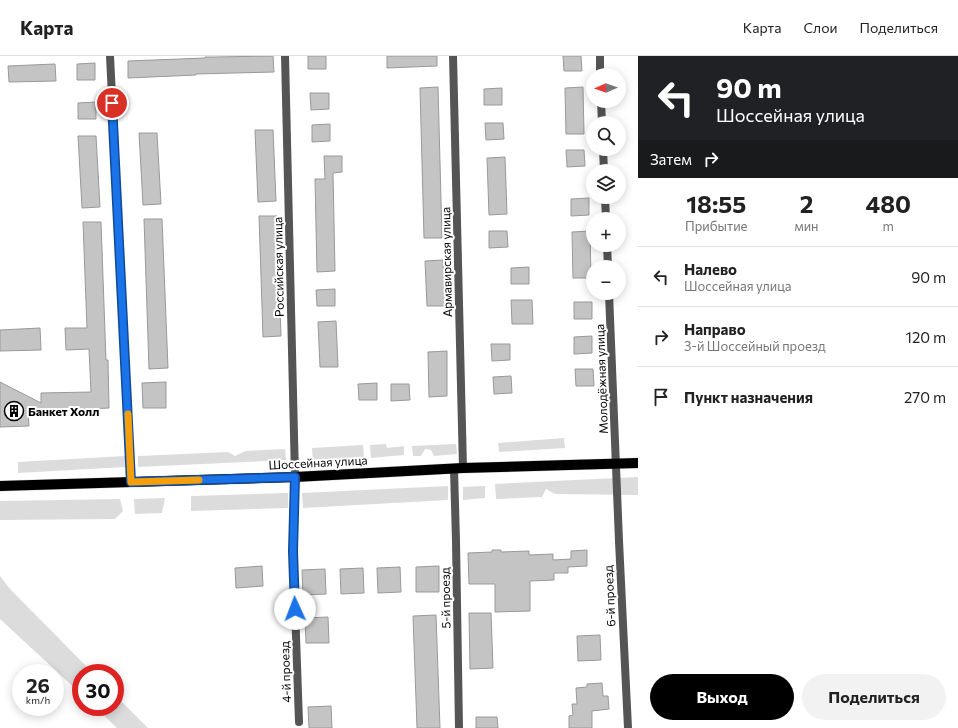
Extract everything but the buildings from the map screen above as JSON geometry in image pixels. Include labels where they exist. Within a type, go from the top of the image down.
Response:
[{"type":"main road","name":"Шоссейная улица","points":[[0,486],[295,477],[458,468],[638,463]]},
{"type":"street","points":[[110,56],[131,482]]},
{"type":"street","name":"Российская улица","points":[[285,56],[295,477]]},
{"type":"street","name":"Армавирская улица","points":[[453,56],[458,468]]},
{"type":"street","points":[[600,56],[600,68]]},
{"type":"street","name":"Молодёжная улица","points":[[609,300],[616,464]]},
{"type":"street","name":"6-й проезд","points":[[616,464],[618,541],[628,728]]},
{"type":"street","name":"5-й проезд","points":[[458,468],[456,541],[459,728]]},
{"type":"street","name":"4-й проезд","points":[[295,477],[293,551],[299,722]]},
{"type":"shaded area","points":[[564,438],[565,448],[499,452],[498,443]]},
{"type":"shaded area","points":[[386,444],[387,448],[404,446],[404,455],[371,458],[370,445]]},
{"type":"shaded area","points":[[456,444],[457,454],[434,456],[431,450],[425,449],[421,456],[413,456],[412,446]]},
{"type":"shaded area","points":[[363,445],[364,458],[313,462],[312,448]]},
{"type":"shaded area","points":[[285,449],[286,460],[138,467],[138,456],[228,452],[235,456],[246,451]]},
{"type":"shaded area","points":[[125,456],[125,467],[18,473],[18,462]]},
{"type":"shaded area","points":[[638,477],[638,495],[555,494],[546,489],[542,497],[496,499],[495,484]]},
{"type":"shaded area","points":[[448,486],[448,500],[303,508],[302,493]]},
{"type":"shaded area","points":[[485,486],[485,498],[463,500],[463,487]]},
{"type":"shaded area","points":[[288,493],[288,508],[191,511],[191,496]]},
{"type":"shaded area","points":[[165,498],[162,513],[135,514],[134,499]]},
{"type":"shaded area","points":[[120,499],[123,511],[115,519],[0,520],[0,501]]},
{"type":"shaded area","points":[[0,576],[10,589],[84,664],[72,664],[72,686],[64,678],[64,664],[49,664],[0,619]]},
{"type":"shaded area","points":[[124,704],[148,728],[117,728],[104,716],[124,716]]},
{"type":"slow traffic","points":[[128,414],[131,482],[199,480]]},
{"type":"place","name":"Банкет Холл","points":[[14,411]]},
{"type":"route","points":[[112,103],[131,482],[295,477],[293,551],[295,609]]}]
